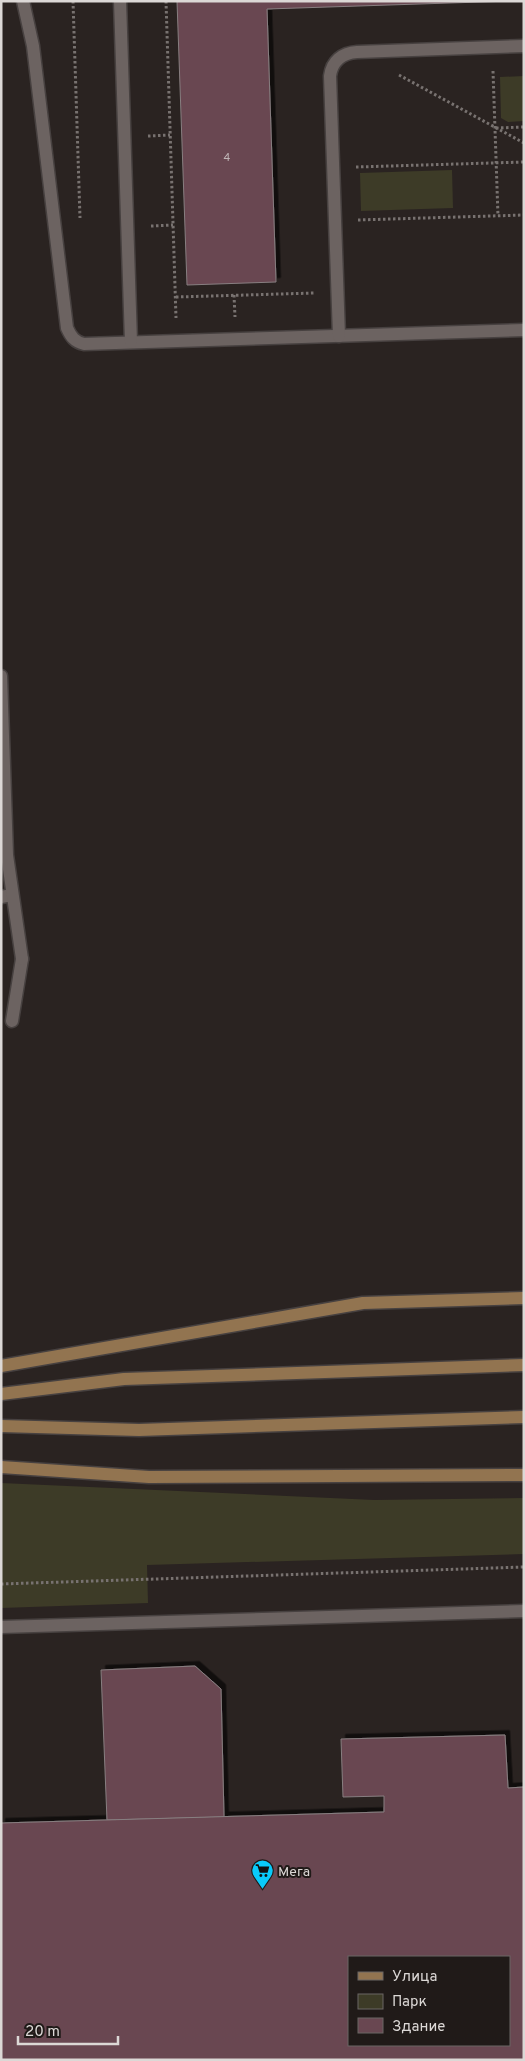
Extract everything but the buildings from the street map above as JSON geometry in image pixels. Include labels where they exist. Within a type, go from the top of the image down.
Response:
[{"type":"main road","points":[[1,1366],[363,1303],[524,1298]]},
{"type":"main road","points":[[1,1394],[124,1379],[524,1364]]},
{"type":"main road","points":[[1,1426],[139,1430],[524,1417]]},
{"type":"main road","points":[[1,1467],[149,1477],[524,1475]]},
{"type":"street","points":[[23,1],[33,46],[68,328],[73,338],[84,344],[524,330]]},
{"type":"street","points":[[120,1],[131,342]]},
{"type":"street","points":[[339,336],[330,76],[333,65],[341,56],[357,52],[524,46]]},
{"type":"street","points":[[1,676],[7,896],[22,959],[12,1021]]},
{"type":"street","points":[[1,1627],[524,1611]]},
{"type":"path","points":[[73,1],[80,226]]},
{"type":"path","points":[[166,1],[177,341]]},
{"type":"path","points":[[493,48],[498,216]]},
{"type":"path","points":[[392,71],[524,143]]},
{"type":"path","points":[[495,128],[524,127]]},
{"type":"path","points":[[333,168],[524,162]]},
{"type":"path","points":[[335,221],[524,215]]},
{"type":"path","points":[[176,298],[337,292]]},
{"type":"path","points":[[1,1584],[524,1567]]},
{"type":"green space","points":[[524,76],[524,121],[508,122],[501,118],[500,77]]},
{"type":"green space","points":[[452,170],[453,208],[361,211],[360,173]]},
{"type":"green space","points":[[1,1483],[374,1500],[524,1498],[524,1554],[147,1565],[148,1603],[1,1608]]},
{"type":"place","name":"Мега","points":[[262,1890]]}]
